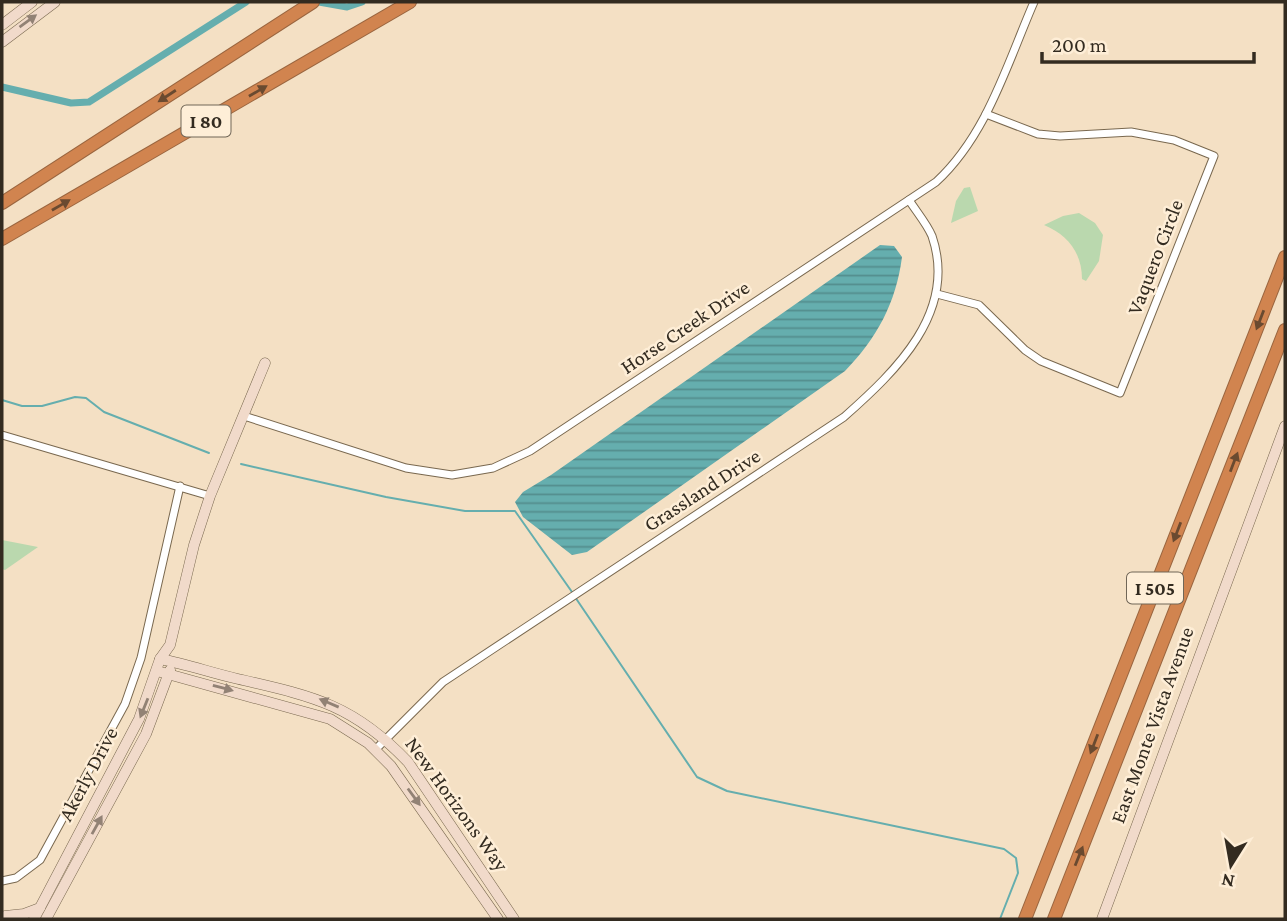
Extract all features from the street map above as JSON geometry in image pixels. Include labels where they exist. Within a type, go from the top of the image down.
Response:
[{"type":"highway","name":"I 80","points":[[2,239],[410,2]]},
{"type":"highway","name":"I 80","points":[[2,203],[310,4]]},
{"type":"highway","name":"I 505","points":[[1025,919],[1285,257]]},
{"type":"highway","name":"I 505","points":[[1054,919],[1285,330]]},
{"type":"street","points":[[2,25],[32,2]]},
{"type":"street","points":[[2,42],[55,2]]},
{"type":"street","name":"Horse Creek Drive","points":[[244,416],[406,468],[452,475],[493,468],[530,451],[909,200],[957,162],[985,114],[1034,2]]},
{"type":"street","name":"Vaquero Circle","points":[[937,294],[979,305],[1025,350],[1041,361],[1120,393],[1214,156],[1174,140],[1130,132],[1060,136],[1038,134],[985,114]]},
{"type":"street","name":"Grassland Drive","points":[[375,750],[443,682],[844,417],[875,390],[924,330],[937,294],[940,269],[931,234],[909,200]]},
{"type":"street","name":"Akerly Drive","points":[[34,919],[139,719],[160,659],[170,645],[194,545],[210,496],[265,363]]},
{"type":"street","name":"East Monte Vista Avenue","points":[[1102,919],[1285,426]]},
{"type":"street","points":[[2,435],[210,496]]},
{"type":"street","points":[[2,881],[16,878],[40,860],[125,704],[141,657],[180,486]]},
{"type":"street","name":"Akerly Drive","points":[[46,919],[146,734],[173,662],[170,645]]},
{"type":"street","name":"New Horizons Way","points":[[160,659],[300,692],[358,717],[386,739],[408,762],[514,919]]},
{"type":"street","name":"New Horizons Way","points":[[157,671],[330,719],[375,750],[399,777],[498,919]]},
{"type":"street","points":[[6,916],[24,914],[40,908]]},
{"type":"green space","points":[[970,187],[978,211],[951,223],[956,201],[964,188]]},
{"type":"green space","points":[[1079,213],[1095,223],[1103,235],[1099,261],[1086,281],[1082,279],[1079,261],[1072,246],[1060,234],[1044,225],[1063,216]]},
{"type":"green space","points":[[2,540],[38,547],[5,570],[2,569]]},
{"type":"water","points":[[880,245],[894,246],[902,257],[895,290],[876,333],[845,371],[587,552],[572,555],[523,517],[515,502],[523,492]]},
{"type":"waterway","points":[[2,87],[71,103],[89,102],[246,2]]},
{"type":"waterway","points":[[319,2],[347,7],[362,2]]},
{"type":"waterway","points":[[2,400],[22,406],[42,406],[75,397],[86,398],[104,412],[209,453]]},
{"type":"waterway","points":[[241,464],[386,497],[465,511],[515,511],[572,592]]},
{"type":"waterway","points":[[575,597],[697,777],[727,791],[1004,849],[1016,858],[1018,873],[1000,919]]}]
